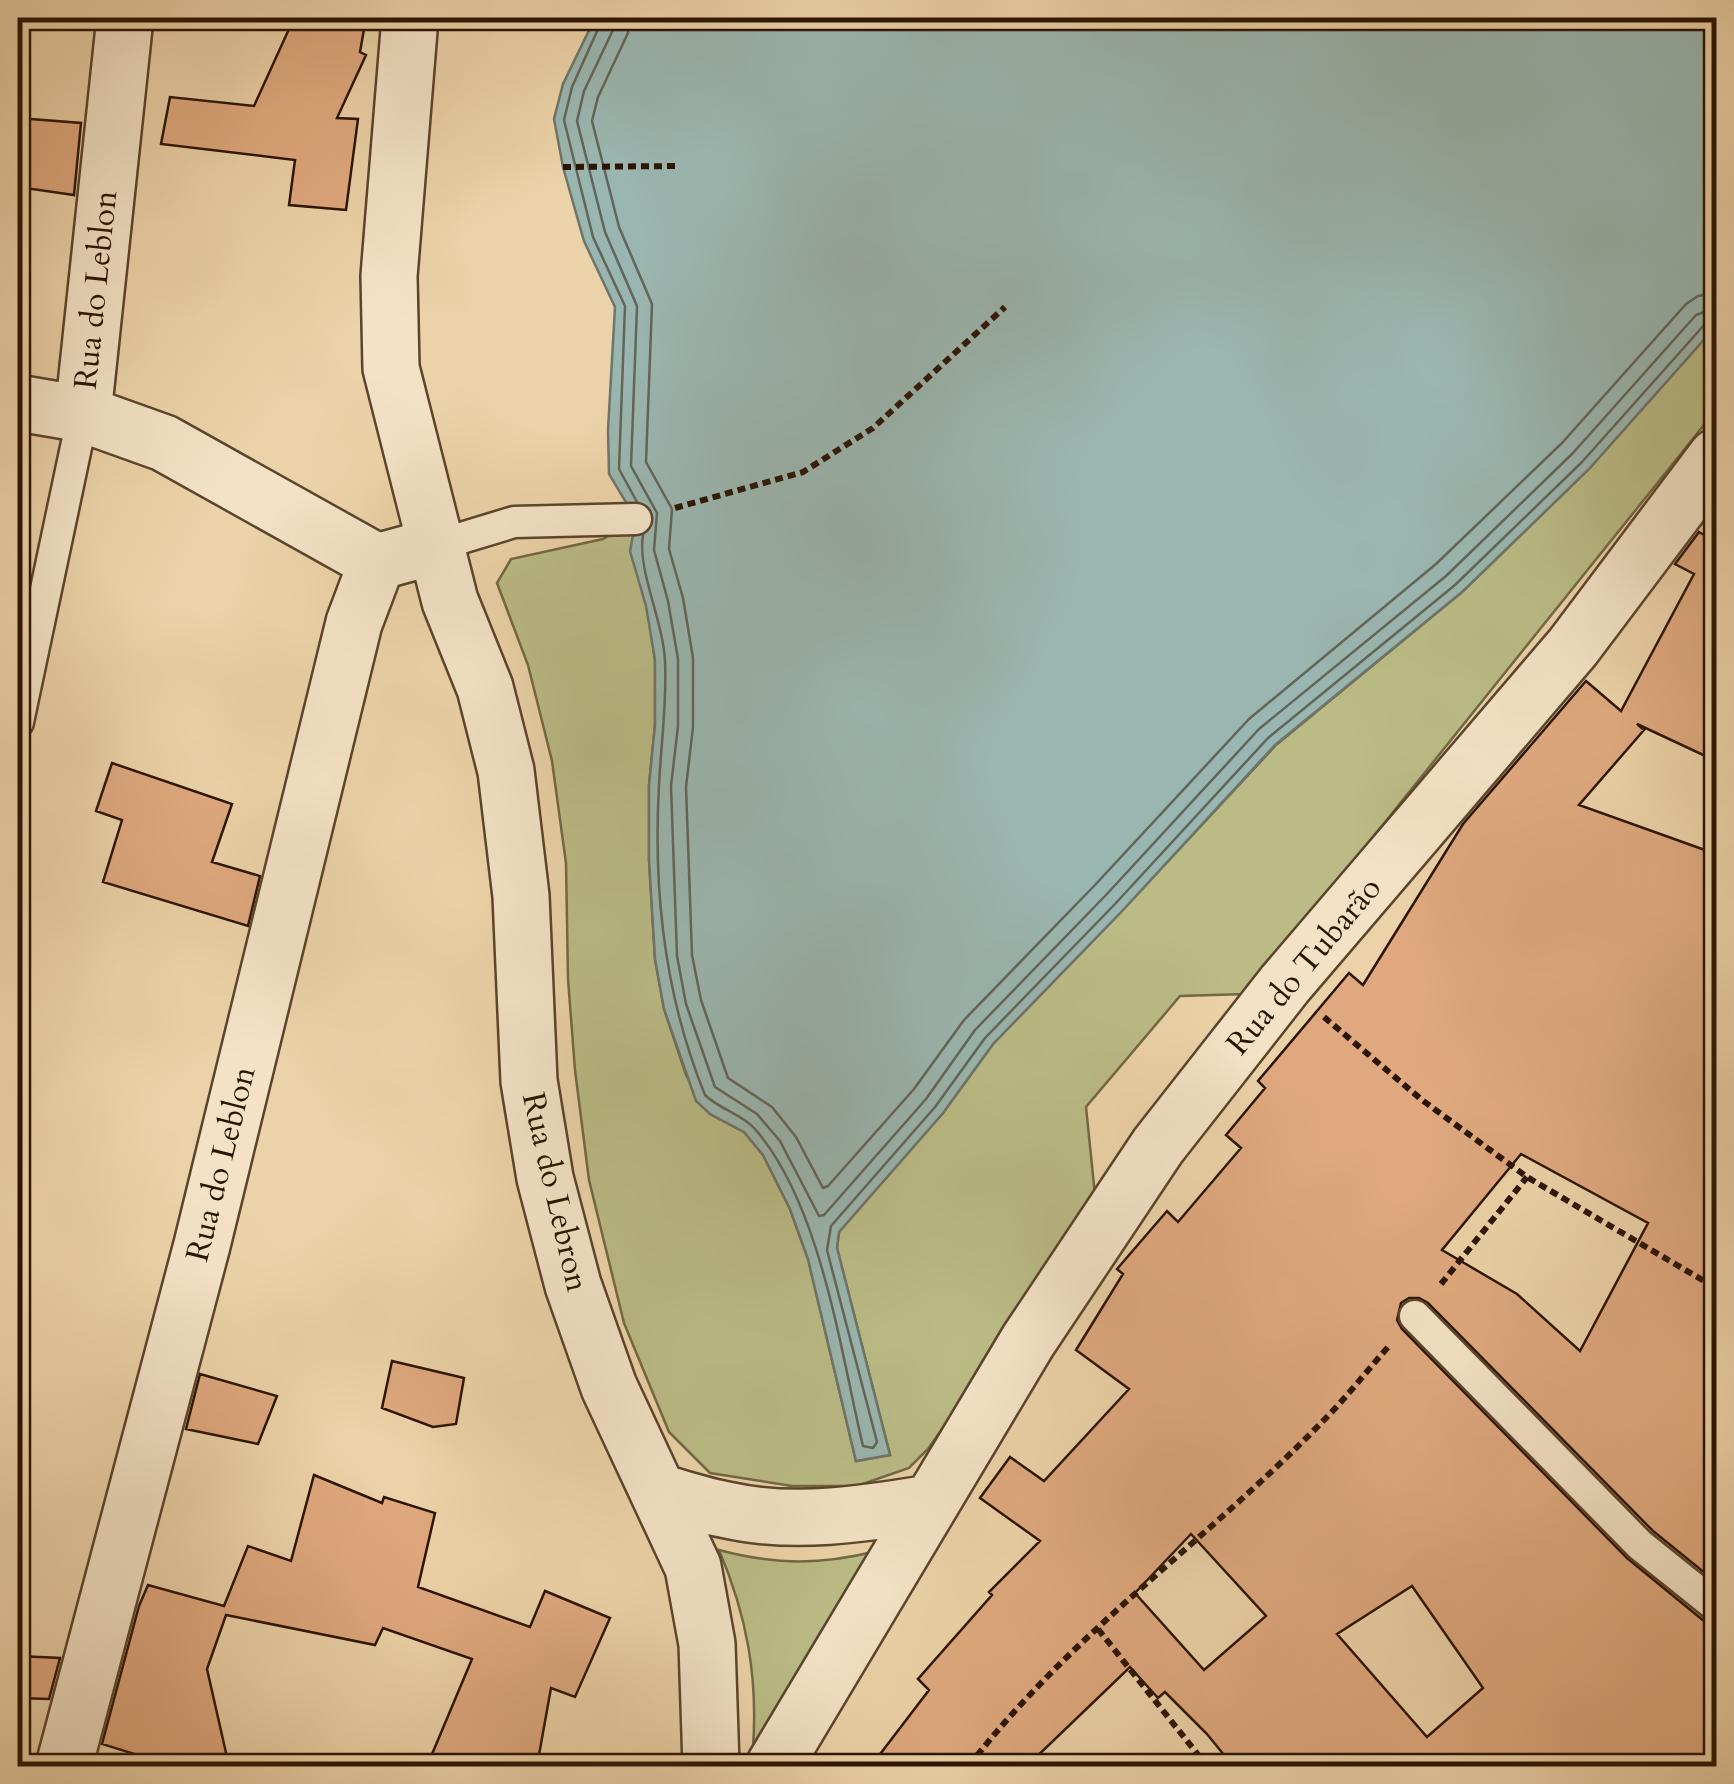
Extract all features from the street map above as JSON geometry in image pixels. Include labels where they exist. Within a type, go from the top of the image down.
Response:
[{"type":"street","name":"Rua do Leblon","points":[[64,1766],[206,1226],[354,624],[376,562],[164,443],[83,414],[125,18]]},
{"type":"street","name":"Rua do Lebron","points":[[410,18],[389,276],[391,368],[450,601],[485,688],[506,771],[521,896],[529,1081],[544,1178],[572,1285],[609,1387],[693,1567],[707,1644],[711,1766]]},
{"type":"street","points":[[18,403],[83,414]]},
{"type":"street","name":"Rua do Tubarão","points":[[774,1766],[1028,1341],[1158,1146],[1285,984],[1573,647],[1716,457]]},
{"type":"street","points":[[376,562],[435,546]]},
{"type":"street","points":[[658,1492],[729,1511],[788,1517],[864,1514],[930,1503]]},
{"type":"lane","points":[[18,722],[83,414]]},
{"type":"lane","points":[[435,546],[514,522],[636,519]]},
{"type":"lane","points":[[1415,1316],[1640,1544],[1716,1606]]},
{"type":"path","points":[[563,167],[677,166]]},
{"type":"path","points":[[636,519],[803,472],[873,428],[1005,307]]},
{"type":"path","points":[[1285,984],[1422,1100],[1527,1177],[1716,1288]]},
{"type":"path","points":[[969,1766],[996,1730],[1098,1630],[1322,1422],[1415,1316],[1527,1177]]},
{"type":"path","points":[[1098,1630],[1208,1766]]},
{"type":"green space","points":[[1716,326],[1716,410],[1247,994],[1180,996],[1086,1107],[1095,1195],[928,1449],[909,1468],[857,1486],[792,1486],[710,1473],[669,1432],[624,1323],[589,1180],[568,979],[566,863],[552,761],[528,665],[497,583],[511,559],[603,539],[636,519],[655,660],[649,860],[655,959],[664,1009],[686,1075],[710,1114],[744,1132],[763,1155],[790,1209],[808,1259],[856,1461],[890,1455],[837,1248],[839,1232],[943,1113],[993,1044],[1276,745],[1462,592],[1589,469]]},
{"type":"green space","points":[[719,1550],[798,1561],[877,1551],[753,1748],[754,1696],[748,1647],[737,1599]]},
{"type":"water","points":[[595,18],[1716,18],[1716,326],[1589,469],[1462,592],[1275,745],[993,1044],[943,1113],[839,1232],[837,1248],[890,1455],[856,1461],[808,1259],[790,1209],[763,1155],[744,1132],[710,1114],[696,1101],[664,1009],[655,959],[649,860],[655,660],[646,606],[630,551],[636,519],[609,474],[615,307],[584,241],[554,119],[563,84]]},
{"type":"building","points":[[294,18],[366,18],[360,52],[366,55],[337,118],[358,119],[346,210],[289,205],[295,160],[161,144],[170,97],[254,106]]},
{"type":"building","points":[[18,118],[81,123],[74,195],[18,187]]},
{"type":"building","points":[[1699,532],[1713,540],[1716,533],[1716,761],[1637,724],[1644,730],[1579,805],[1716,854],[1716,1582],[1653,1531],[1428,1303],[1409,1298],[1401,1303],[1397,1320],[1627,1558],[1704,1621],[1716,1624],[1716,1753],[1704,1766],[1233,1766],[1165,1692],[1158,1698],[1130,1667],[1027,1766],[871,1766],[929,1690],[918,1679],[992,1595],[989,1592],[1040,1541],[980,1498],[1010,1457],[1044,1481],[1129,1389],[1076,1350],[1123,1274],[1117,1269],[1167,1211],[1178,1222],[1241,1148],[1226,1135],[1265,1088],[1258,1081],[1349,973],[1363,985],[1463,824],[1586,681],[1621,711],[1694,574],[1675,564]],"holes":[[[1521,1154],[1648,1223],[1580,1351],[1517,1294],[1442,1250]],[[1191,1534],[1266,1616],[1204,1670],[1135,1593]],[[1412,1586],[1483,1688],[1427,1737],[1337,1634]]]},
{"type":"building","points":[[112,763],[232,804],[212,862],[260,876],[248,926],[103,882],[122,820],[96,811]]},
{"type":"building","points":[[392,1361],[464,1378],[456,1424],[433,1427],[382,1408]]},
{"type":"building","points":[[200,1374],[277,1396],[258,1444],[186,1429]]},
{"type":"building","points":[[314,1475],[382,1503],[384,1497],[435,1513],[418,1587],[530,1627],[545,1591],[610,1618],[575,1697],[551,1688],[537,1766],[455,1766],[430,1759],[472,1659],[383,1628],[375,1645],[226,1615],[207,1669],[229,1766],[173,1766],[102,1744],[148,1585],[224,1606],[248,1546],[291,1561]]},
{"type":"building","points":[[18,1656],[60,1658],[49,1699],[18,1698]]}]
